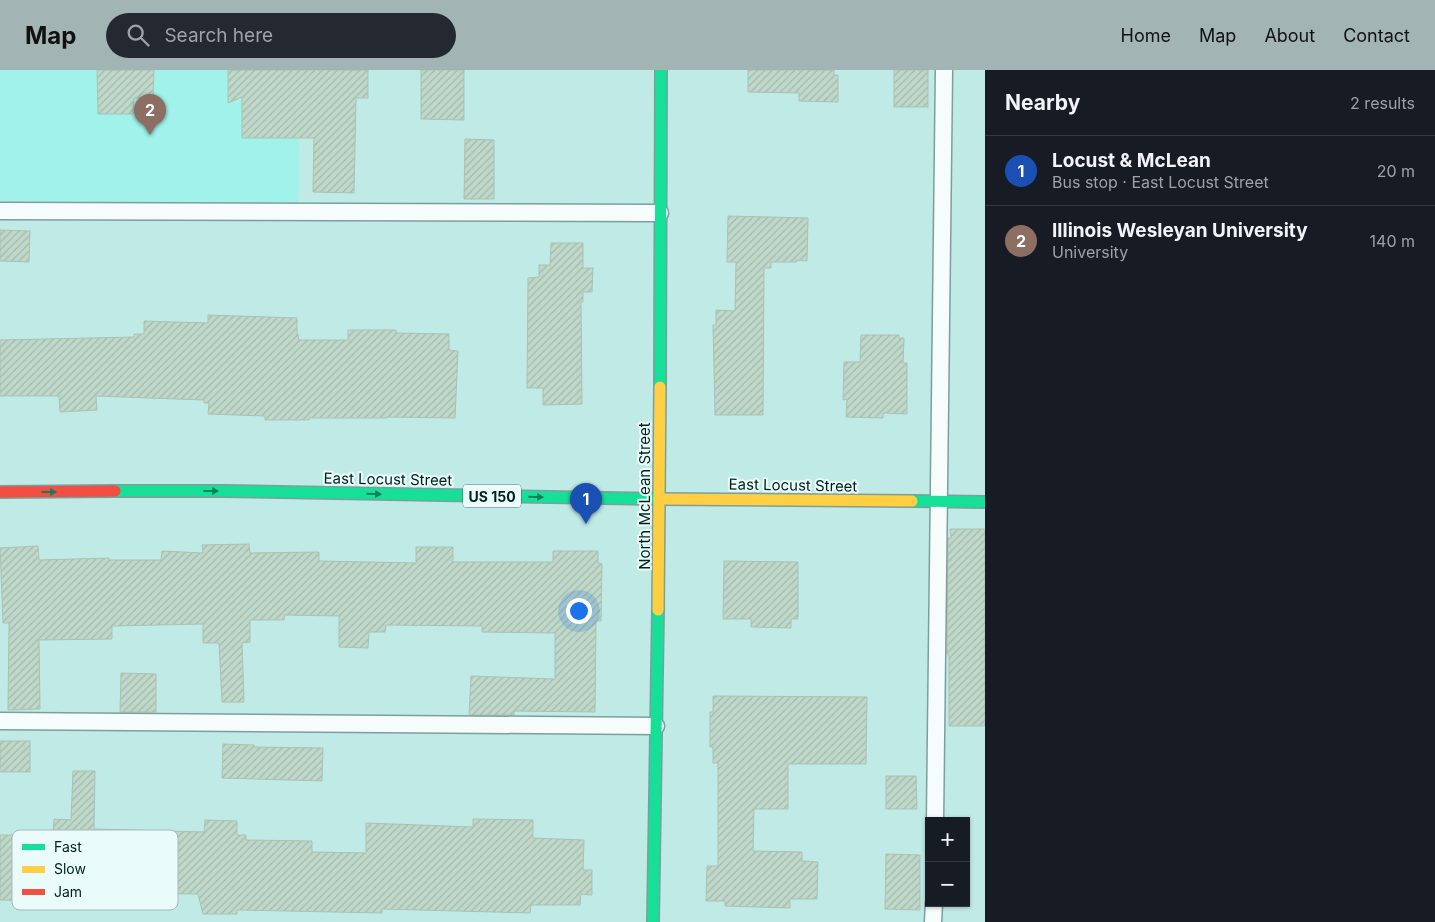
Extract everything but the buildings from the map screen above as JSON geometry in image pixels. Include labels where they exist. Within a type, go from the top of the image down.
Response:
[{"type":"main road","name":"North McLean Street","points":[[653,922],[660,499],[661,70]]},
{"type":"main road","name":"East Locust Street","points":[[0,492],[223,491],[660,499],[985,502]]},
{"type":"lane","points":[[935,817],[944,70]]},
{"type":"lane","points":[[0,211],[660,213]]},
{"type":"lane","points":[[0,721],[656,726]]},
{"type":"lane","points":[[933,922],[934,907]]},
{"type":"shaded area","points":[[0,70],[301,70],[298,204],[0,201]]},
{"type":"traffic: fast","points":[[660,387],[661,70]]},
{"type":"traffic: fast","points":[[115,491],[223,491],[659,499]]},
{"type":"traffic: fast","points":[[912,501],[985,502]]},
{"type":"traffic: fast","points":[[653,922],[658,610]]},
{"type":"traffic: slow","points":[[658,610],[660,387]]},
{"type":"traffic: slow","points":[[659,499],[912,501]]},
{"type":"traffic: jam","points":[[0,492],[115,491]]},
{"type":"place","name":"Illinois Wesleyan University","points":[[150,135]]},
{"type":"place","name":"Locust & McLean","points":[[586,524]]}]
